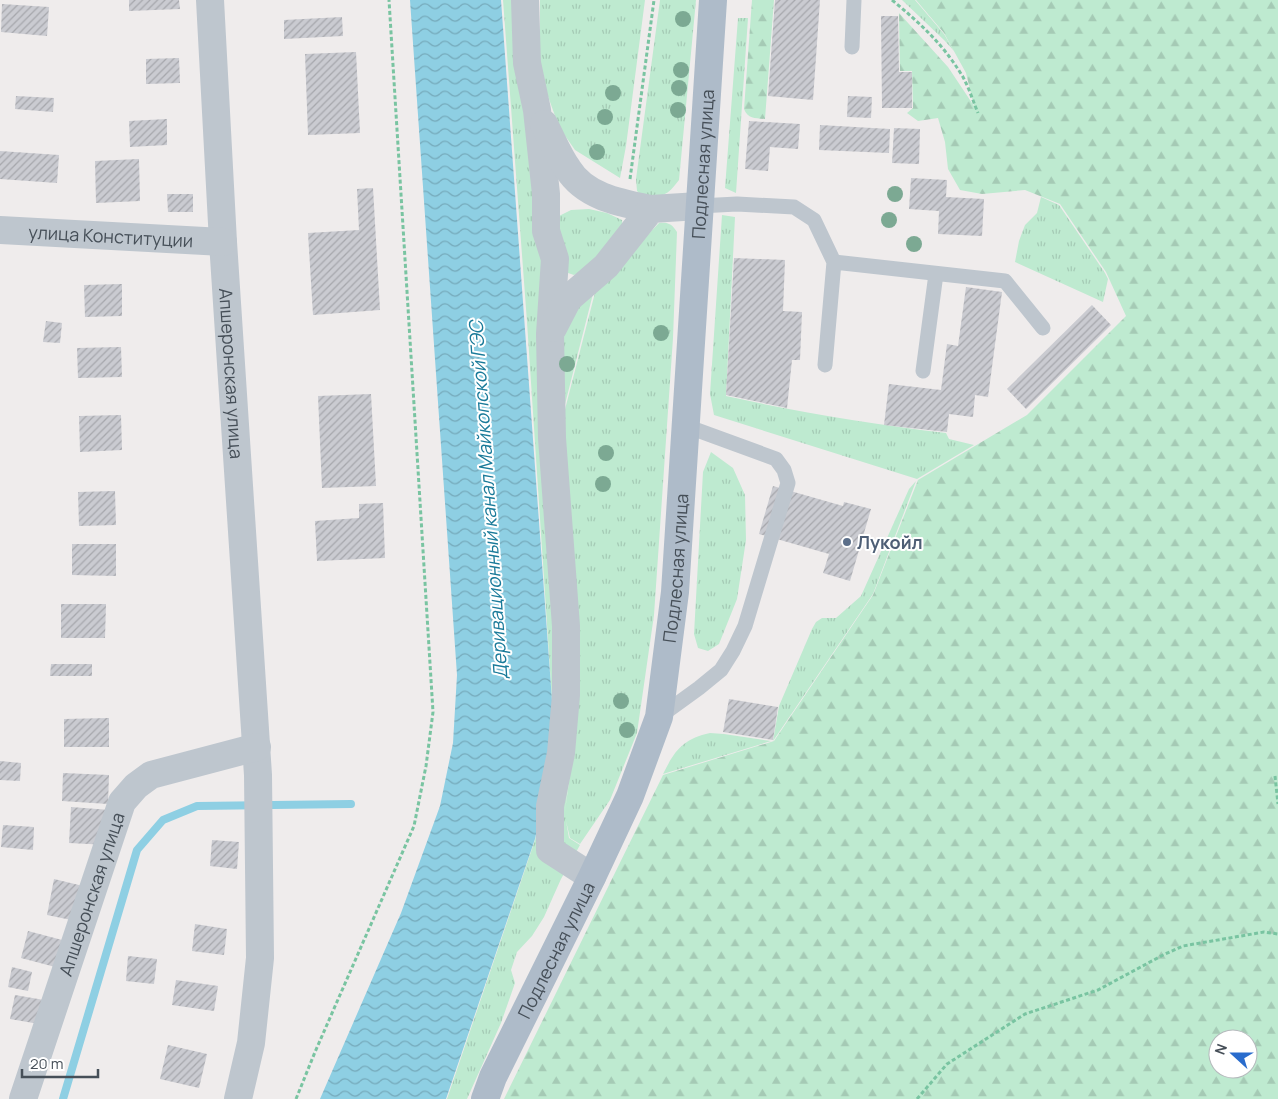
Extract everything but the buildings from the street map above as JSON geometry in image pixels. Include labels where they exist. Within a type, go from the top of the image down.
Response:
[{"type":"main road","name":"Подлесная улица","points":[[485,1099],[630,796],[659,717],[675,592],[713,0]]},
{"type":"street","name":"Апшеронская улица","points":[[210,0],[223,242],[257,747],[260,848],[260,958],[251,1043],[238,1099]]},
{"type":"street","points":[[525,0],[527,63],[537,110],[546,194],[546,231],[555,259],[550,334],[552,438],[566,626],[566,695],[561,753],[550,806],[550,850],[592,877]]},
{"type":"street","points":[[537,110],[568,171],[587,188],[615,202],[639,207],[699,206]]},
{"type":"street","points":[[550,334],[568,299],[606,266],[639,207]]},
{"type":"street","name":"улица Конституции","points":[[0,230],[223,242]]},
{"type":"street","name":"Апшеронская улица","points":[[23,1099],[122,802],[136,786],[151,775],[257,747]]},
{"type":"lane","points":[[852,47],[854,0]]},
{"type":"lane","points":[[699,206],[737,204],[794,207],[814,220],[834,262],[825,364]]},
{"type":"lane","points":[[834,262],[1004,281],[1043,328]]},
{"type":"lane","points":[[923,371],[936,274]]},
{"type":"lane","points":[[659,717],[721,670],[733,651],[745,626],[788,483],[784,470],[776,459],[686,426]]},
{"type":"path","points":[[296,1099],[414,826],[426,766],[433,712],[389,0]]},
{"type":"path","points":[[639,207],[638,109],[654,0]]},
{"type":"path","points":[[892,0],[927,29],[945,50],[964,79],[978,113]]},
{"type":"path","points":[[1275,776],[1278,804]]},
{"type":"path","points":[[917,1099],[947,1064],[1025,1014],[1098,990],[1183,946],[1264,932],[1278,934]]},
{"type":"green space","points":[[503,0],[517,0],[546,269],[545,312],[596,282],[561,420],[572,752],[565,811],[573,752],[562,421],[598,281],[659,223],[670,224],[677,232],[673,338],[654,615],[637,733],[610,800],[580,844],[570,838],[566,821],[569,838],[580,845],[561,879],[544,917],[532,936],[517,952],[511,970],[515,983],[501,1023],[467,1099],[447,1099],[535,840],[548,785],[553,715]]},
{"type":"green space","points":[[540,0],[645,0],[620,178],[575,150],[559,127],[540,74]]},
{"type":"green space","points":[[660,0],[696,0],[679,180],[664,194],[655,197],[643,197],[637,191],[636,179]]},
{"type":"green space","points":[[752,0],[774,0],[765,119],[750,116],[744,109]]},
{"type":"green space","points":[[902,0],[915,0],[944,34],[954,51],[944,40]]},
{"type":"green space","points":[[916,0],[1278,0],[1278,1099],[504,1099],[663,775],[774,741],[873,595],[918,480],[1027,415],[1126,316],[1106,272],[1060,204],[1025,190],[982,194],[960,190],[948,169],[945,142],[938,118],[918,121],[907,113],[913,108],[912,71],[900,71],[899,13],[948,67],[974,106],[966,73],[944,33]]},
{"type":"green space","points":[[738,18],[748,18],[736,193],[725,188]]},
{"type":"green space","points":[[1041,197],[1059,205],[1105,273],[1108,279],[1103,302],[1015,262],[1019,241],[1025,225],[1037,213]]},
{"type":"green space","points":[[589,209],[607,213],[622,220],[623,234],[594,265],[574,275],[568,273],[564,254],[556,246],[559,216],[571,210]]},
{"type":"green space","points":[[722,215],[735,217],[726,396],[835,417],[946,433],[949,439],[974,445],[917,479],[714,415],[710,394]]},
{"type":"green space","points":[[711,452],[733,468],[745,495],[746,540],[737,599],[719,644],[708,651],[698,648],[694,634],[703,472]]},
{"type":"green space","points":[[916,481],[873,594],[773,741],[779,706],[812,629],[816,622],[822,618],[836,618],[861,596],[909,489]]},
{"type":"green space","points":[[710,733],[771,741],[663,774],[676,752],[686,742]]},
{"type":"water","name":"Деривационный канал Майкопской ГЭС","points":[[410,0],[501,0],[553,714],[547,784],[535,839],[446,1099],[320,1099],[401,913],[440,806],[453,743],[457,675]]},
{"type":"waterway","points":[[63,1099],[137,850],[163,820],[197,806],[351,804]]},
{"type":"place","name":"Лукойл","points":[[847,542]]}]
